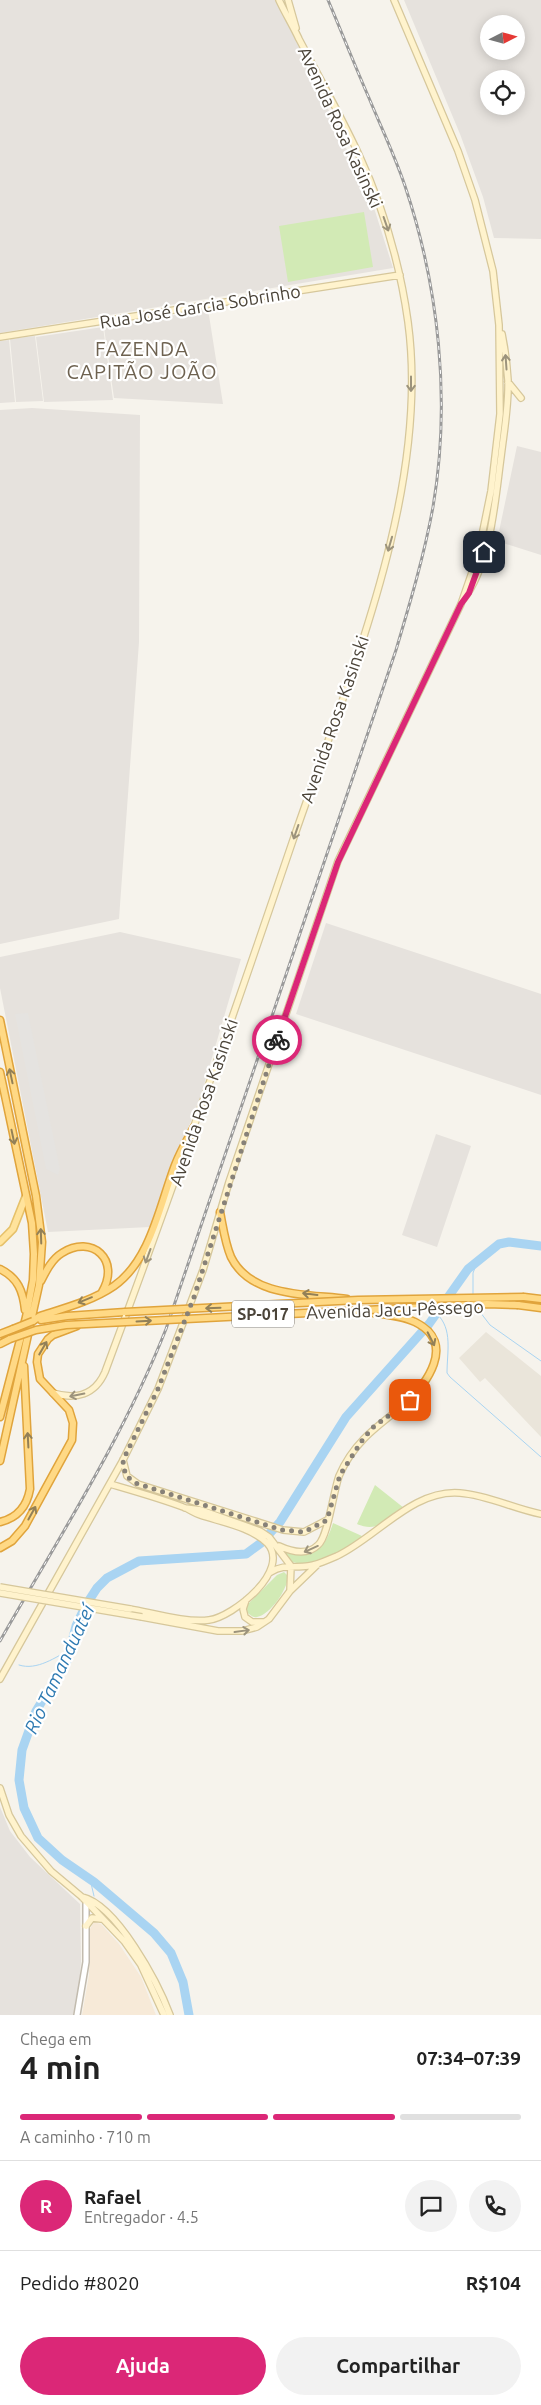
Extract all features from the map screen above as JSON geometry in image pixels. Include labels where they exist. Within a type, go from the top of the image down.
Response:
[{"type":"highway","points":[[0,1020],[41,1224],[40,1285]]},
{"type":"highway","points":[[0,1072],[32,1223],[34,1254],[30,1319],[0,1417]]},
{"type":"highway","points":[[30,1319],[102,1293],[125,1276],[148,1239],[175,1164],[194,1128]]},
{"type":"highway","points":[[220,1212],[227,1248],[238,1268],[246,1276],[266,1288],[358,1300]]},
{"type":"highway","points":[[0,1461],[40,1285],[48,1268],[61,1253],[73,1248],[83,1247],[98,1250],[108,1262],[110,1270],[108,1283],[102,1293]]},
{"type":"highway","points":[[0,1269],[9,1274],[20,1286],[30,1319]]},
{"type":"highway","name":"Avenida Jacu-Pêssego","points":[[0,1334],[30,1319],[67,1316],[358,1300],[524,1296],[541,1299]]},
{"type":"highway","name":"Avenida Jacu-Pêssego","points":[[0,1344],[36,1330],[82,1324],[487,1304],[541,1308]]},
{"type":"highway","points":[[356,1310],[414,1322],[427,1332],[435,1346],[435,1362],[428,1378],[403,1406]]},
{"type":"highway","points":[[0,1548],[12,1541],[25,1526],[72,1440],[74,1429],[71,1417],[63,1403],[40,1379],[37,1362],[43,1345],[53,1334],[82,1324]]},
{"type":"highway","points":[[0,1522],[12,1518],[24,1506],[28,1498],[30,1480],[23,1357]]},
{"type":"highway","points":[[0,1406],[5,1396]]},
{"type":"main road","name":"Avenida Rosa Kasinski","points":[[51,1392],[68,1397],[84,1395],[97,1386],[102,1379],[194,1128],[355,660],[396,523],[403,482],[412,385],[409,326],[400,275],[384,218],[358,154],[279,0]]},
{"type":"main road","points":[[288,0],[299,38]]},
{"type":"main road","points":[[394,0],[451,132],[475,200],[492,271],[499,325],[505,351],[508,381],[507,400],[494,513],[484,552],[469,593],[461,604]]},
{"type":"main road","name":"Rua José Garcia Sobrinho","points":[[0,337],[400,275]]},
{"type":"main road","points":[[0,1680],[110,1484],[158,1389],[190,1306],[338,862],[461,604],[476,562],[491,491],[500,414],[499,325]]},
{"type":"main road","points":[[499,378],[507,400],[500,414]]},
{"type":"main road","points":[[508,381],[521,398]]},
{"type":"main road","points":[[476,562],[484,552],[483,532]]},
{"type":"main road","points":[[0,1242],[13,1229],[26,1196]]},
{"type":"main road","points":[[269,1542],[295,1552],[314,1549],[323,1540],[340,1475],[351,1456],[372,1428],[403,1406]]},
{"type":"main road","points":[[123,1460],[127,1476],[138,1484],[260,1530],[269,1542],[272,1552],[271,1572]]},
{"type":"main road","points":[[110,1484],[185,1508],[200,1510],[260,1530],[299,1532],[312,1529],[327,1520]]},
{"type":"main road","points":[[0,1593],[234,1632],[250,1629],[274,1615],[290,1591],[316,1565],[362,1542],[408,1509],[433,1496],[460,1493],[541,1514]]},
{"type":"main road","points":[[277,1545],[291,1566],[290,1591]]},
{"type":"main road","points":[[0,1587],[198,1620],[210,1620],[230,1612],[248,1598],[271,1572],[291,1566],[316,1565]]},
{"type":"main road","points":[[248,1598],[244,1605],[245,1617],[252,1622],[264,1622]]},
{"type":"main road","points":[[0,1788],[9,1815],[21,1836],[46,1866],[125,1933],[143,1958],[170,2015]]},
{"type":"main road","points":[[88,1902],[124,1941],[141,1965],[164,2015]]},
{"type":"main road","points":[[86,1926],[92,1918],[103,1919]]},
{"type":"street","points":[[77,2015],[86,1962],[88,1902]]},
{"type":"shaded area","points":[[0,0],[278,0],[375,211],[393,268],[0,333]]},
{"type":"shaded area","points":[[404,0],[541,0],[541,239],[494,238],[483,197],[460,134]]},
{"type":"shaded area","points":[[208,309],[223,404],[114,398],[104,328]]},
{"type":"shaded area","points":[[103,327],[113,400],[44,402],[36,337]]},
{"type":"shaded area","points":[[35,336],[43,401],[16,402],[10,339]]},
{"type":"shaded area","points":[[9,340],[15,402],[0,403],[0,341]]},
{"type":"shaded area","points":[[32,408],[140,415],[139,642],[119,919],[0,944],[0,410]]},
{"type":"shaded area","points":[[517,446],[541,452],[541,555],[497,541]]},
{"type":"shaded area","points":[[326,923],[541,994],[541,1095],[296,1014]]},
{"type":"shaded area","points":[[120,932],[241,959],[201,1095],[150,1227],[48,1232],[0,988],[0,957]]},
{"type":"shaded area","points":[[28,1013],[60,1169],[58,1175],[46,1169],[15,1014]]},
{"type":"shaded area","points":[[436,1134],[471,1146],[437,1247],[402,1235]]},
{"type":"shaded area","points":[[486,1332],[541,1376],[541,1437],[485,1378],[480,1382],[459,1358]]},
{"type":"shaded area","points":[[0,1807],[10,1831],[30,1857],[80,1904],[81,1961],[79,1989],[73,2015],[0,2015]]},
{"type":"shaded area","points":[[94,1922],[101,1924],[119,1944],[141,1977],[156,2015],[82,2015],[89,1975],[90,1929]]},
{"type":"green space","points":[[364,212],[373,267],[288,282],[279,226]]},
{"type":"green space","points":[[375,1485],[404,1508],[382,1524],[370,1527],[357,1524]]},
{"type":"green space","points":[[333,1523],[362,1536],[348,1548],[320,1561],[310,1563],[292,1562],[283,1552],[302,1553],[316,1550],[326,1540]]},
{"type":"green space","points":[[284,1572],[288,1576],[285,1588],[273,1607],[262,1615],[253,1617],[250,1615],[247,1612],[247,1605],[277,1575]]},
{"type":"waterway","name":"Rio Tamanduateí","points":[[189,2015],[183,1982],[171,1953],[154,1933],[94,1882],[62,1860],[38,1838],[24,1808],[19,1780],[22,1750],[36,1711],[67,1661],[76,1626],[86,1605],[97,1588],[107,1578],[139,1561],[246,1554],[261,1543],[280,1522],[346,1417],[429,1324],[468,1269],[499,1244],[509,1242],[541,1246]]},
{"type":"waterway","points":[[473,1294],[473,1273],[478,1260]]},
{"type":"waterway","points":[[477,1308],[490,1325],[541,1361]]},
{"type":"waterway","points":[[437,1314],[442,1320],[447,1334],[447,1373],[541,1457]]},
{"type":"waterway","points":[[19,1665],[39,1665],[71,1649]]},
{"type":"waterway","points":[[90,1879],[94,1896]]},
{"type":"railway","points":[[0,1641],[110,1449],[149,1370],[166,1329],[396,650],[416,579],[433,507],[441,426],[441,385],[434,304],[426,264],[417,224],[401,175],[328,0]]},
{"type":"way so far","points":[[277,1040],[229,1182],[194,1297],[158,1389],[123,1460],[125,1473],[130,1480],[138,1484],[261,1524],[290,1532],[304,1532],[327,1520],[340,1475],[366,1434],[410,1400]]},
{"type":"district","name":"FAZENDA CAPITÃO JOÃO","points":[[142,360]]},
{"type":"route","points":[[277,1040],[318,915],[338,862],[461,604],[469,593],[484,552]]}]
